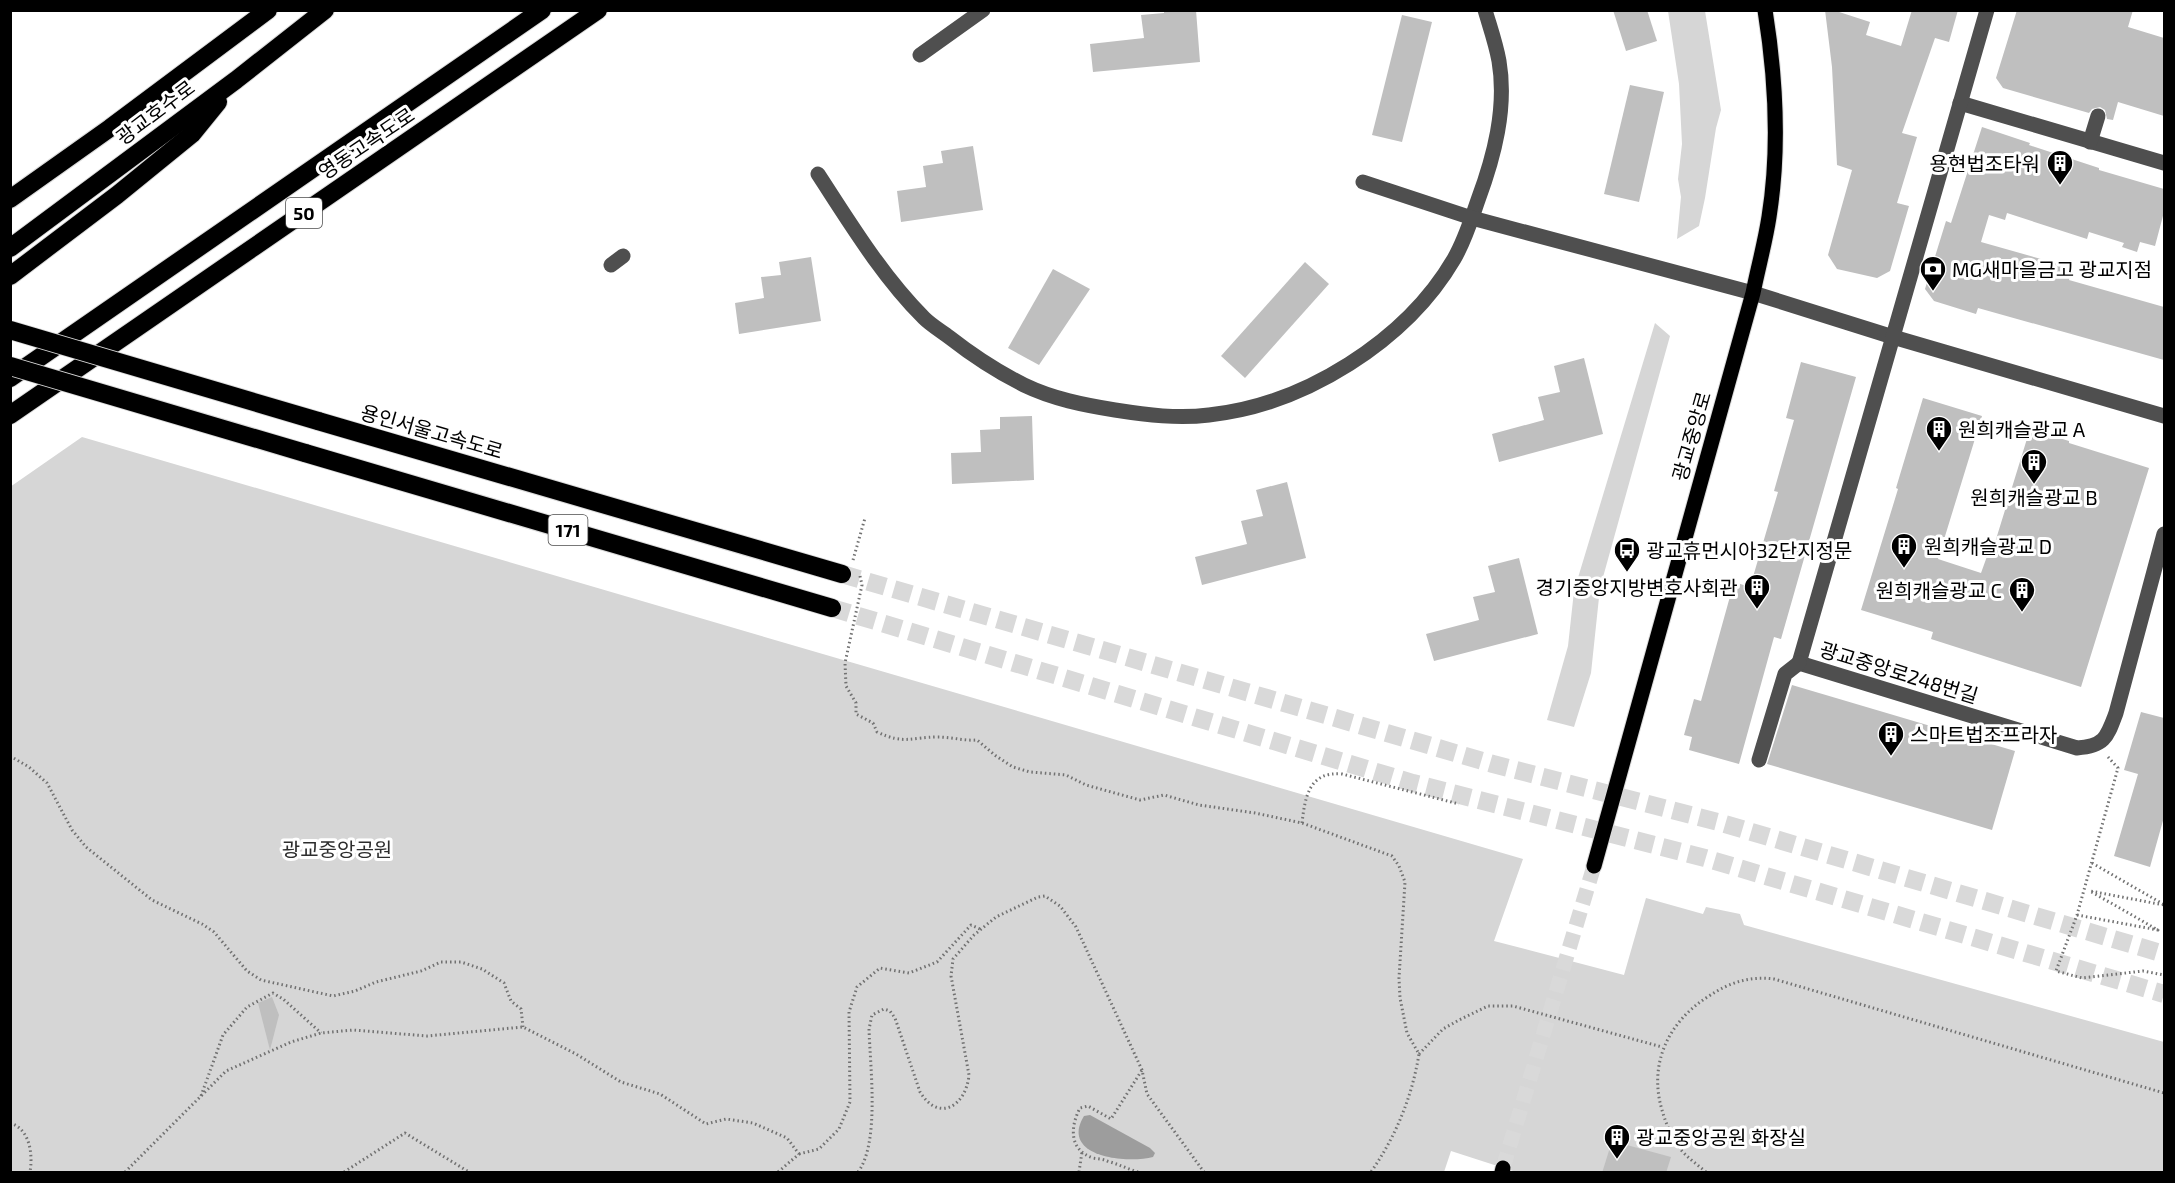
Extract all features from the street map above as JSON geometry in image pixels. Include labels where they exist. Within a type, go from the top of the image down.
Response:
[{"type":"highway","name":"광교호수로","points":[[10,199],[110,128],[268,10]]},
{"type":"highway","name":"광교호수로","points":[[10,248],[326,10]]},
{"type":"highway","name":"영동고속도로","points":[[10,378],[542,10]]},
{"type":"highway","name":"영동고속도로","points":[[10,415],[598,10]]},
{"type":"highway","points":[[10,276],[108,202],[192,134],[236,80]]},
{"type":"highway","name":"용인서울고속도로","points":[[10,330],[318,421],[850,570]]},
{"type":"highway","name":"171","points":[[10,366],[832,608]]},
{"type":"main road","name":"광교중앙로","points":[[1594,866],[1753,293],[1769,217],[1777,135],[1774,73],[1765,10]]},
{"type":"street","points":[[920,56],[983,10]]},
{"type":"street","points":[[818,174],[881,267],[925,319],[973,355],[1025,386],[1068,402],[1175,417],[1210,415],[1261,404],[1293,393],[1356,360],[1397,328],[1423,300],[1454,260],[1487,177],[1497,137],[1500,103],[1499,62],[1485,10]]},
{"type":"street","name":"광교중앙로248번길","points":[[1987,10],[1799,663],[2077,748],[2096,744]]},
{"type":"street","points":[[1960,103],[2164,163]]},
{"type":"street","points":[[2090,142],[2098,116]]},
{"type":"street","points":[[1363,182],[1472,218],[1753,293],[1893,337],[2164,416]]},
{"type":"street","points":[[2096,744],[2105,739],[2116,713],[2164,534]]},
{"type":"street","points":[[1759,760],[1785,674],[1799,663]]},
{"type":"path","points":[[865,518],[850,570],[860,576],[862,585],[844,674],[846,686],[856,703],[856,714],[873,723],[877,732],[898,740],[940,737],[964,741],[977,740],[1013,767],[1030,772],[1066,775],[1086,785],[1127,797],[1149,800],[1164,795],[1199,805],[1302,823],[1392,856],[1404,874],[1405,882],[1399,978],[1400,998],[1407,1033],[1419,1054]]},
{"type":"path","points":[[2096,744],[2118,768],[2077,915],[2056,971],[2082,978],[2143,971],[2164,975]]},
{"type":"path","points":[[10,756],[29,767],[46,783],[72,830],[86,847],[152,900],[214,932],[247,971],[261,980],[333,996],[421,971],[441,962],[461,962],[482,969],[504,983],[511,1001],[521,1009],[523,1027]]},
{"type":"path","points":[[1302,823],[1308,792],[1313,784],[1331,773],[1459,804]]},
{"type":"path","points":[[2092,863],[2164,905]]},
{"type":"path","points":[[2077,915],[2158,930],[2090,891],[2164,905]]},
{"type":"path","points":[[858,1173],[865,1163],[871,1121],[870,1020],[877,1011],[884,1009],[890,1011],[895,1018],[920,1092],[926,1101],[941,1109],[958,1103],[964,1095],[969,1076],[951,976],[951,967],[957,952],[1001,914],[1045,896],[1052,899],[1076,927],[1142,1070],[1147,1094],[1204,1172]]},
{"type":"path","points":[[778,1173],[799,1154],[819,1149],[839,1129],[850,1102],[849,1012],[857,987],[880,969],[909,973],[938,962],[971,926],[981,930]]},
{"type":"path","points":[[1706,1173],[1682,1150],[1667,1126],[1658,1097],[1658,1069],[1663,1047],[1678,1021],[1693,1006],[1715,992],[1741,980],[1760,977],[1774,980],[2164,1093]]},
{"type":"path","points":[[200,1097],[223,1035],[247,1007],[273,993],[284,999],[321,1033]]},
{"type":"path","points":[[1371,1173],[1408,1102],[1419,1054],[1443,1029],[1488,1006],[1513,1006],[1663,1047]]},
{"type":"path","points":[[124,1173],[226,1071],[291,1042],[321,1033],[353,1030],[427,1035],[523,1027],[576,1054],[621,1082],[660,1094],[706,1124],[726,1119],[753,1123],[788,1138],[799,1154]]},
{"type":"path","points":[[1138,1173],[1108,1161],[1092,1158],[1074,1144],[1072,1135],[1075,1117],[1080,1108],[1088,1106],[1111,1119],[1142,1070]]},
{"type":"path","points":[[10,1123],[19,1126],[26,1135],[30,1151],[30,1173]]},
{"type":"path","points":[[344,1173],[405,1133],[469,1173]]},
{"type":"path","points":[[1079,1173],[1082,1152]]},
{"type":"green space","points":[[1668,11],[1705,11],[1721,110],[1699,226],[1677,239],[1681,197],[1678,179],[1682,144],[1679,84]]},
{"type":"green space","points":[[1655,323],[1670,336],[1600,588],[1591,673],[1574,727],[1547,720],[1568,646],[1574,591]]},
{"type":"green space","name":"광교중앙공원","points":[[82,437],[1523,859],[1494,941],[1624,975],[1646,898],[1703,914],[1706,907],[1740,914],[1744,925],[2164,1042],[2164,1172],[1516,1172],[1451,1151],[1444,1172],[11,1172],[10,487]]},
{"type":"shaded area","points":[[1090,1115],[1150,1148],[1155,1153],[1153,1157],[1113,1158],[1088,1149],[1081,1141],[1079,1130],[1084,1116]]},
{"type":"building","points":[[1164,10],[1196,10],[1200,62],[1093,72],[1090,44],[1144,38],[1141,15],[1164,13]]},
{"type":"building","points":[[1613,10],[1647,10],[1657,41],[1626,51]]},
{"type":"building","points":[[1825,10],[1833,10],[1870,22],[1866,35],[1901,46],[1912,10],[1958,10],[1949,42],[1935,38],[1902,133],[1917,137],[1897,203],[1909,206],[1890,271],[1877,278],[1837,269],[1828,255],[1852,170],[1837,165],[1832,67]]},
{"type":"building","points":[[2017,10],[2133,10],[2128,27],[2164,38],[2164,116],[2118,102],[2113,120],[2107,119],[2105,110],[2100,107],[2092,109],[2089,113],[2003,88],[1996,78]]},
{"type":"building","points":[[1402,15],[1432,22],[1402,142],[1372,135]]},
{"type":"building","points":[[1630,85],[1664,92],[1639,202],[1604,194]]},
{"type":"building","points":[[1982,127],[2099,168],[2099,170],[2164,189],[2164,212],[2155,246],[2140,242],[2137,252],[2122,247],[2124,243],[2089,232],[2087,239],[2007,213],[2005,220],[1989,215],[1981,242],[2073,268],[2069,280],[2164,307],[2164,360],[1978,308],[1976,314],[1934,301],[1925,289],[1946,221],[1951,223]]},
{"type":"building","points":[[973,146],[983,210],[901,222],[897,191],[926,187],[923,166],[943,163],[941,151]]},
{"type":"building","points":[[811,257],[821,321],[739,334],[735,303],[764,298],[761,277],[781,275],[779,262]]},
{"type":"building","points":[[1305,262],[1329,284],[1245,378],[1221,356]]},
{"type":"building","points":[[1053,269],[1090,289],[1039,365],[1008,348]]},
{"type":"building","points":[[1584,358],[1603,434],[1499,462],[1492,434],[1544,420],[1538,397],[1560,392],[1554,366]]},
{"type":"building","points":[[1801,362],[1856,377],[1781,639],[1774,637],[1739,764],[1689,750],[1692,737],[1684,735],[1694,699],[1701,701],[1734,582],[1750,587],[1778,492],[1774,491],[1794,420],[1786,418]]},
{"type":"building","points":[[1923,398],[1982,416],[1938,559],[1981,573],[1990,548],[1993,549],[2030,429],[2149,468],[2081,687],[1931,639],[1933,632],[1861,610]]},
{"type":"building","points":[[1032,416],[1034,480],[952,484],[951,453],[981,452],[980,430],[1000,429],[1000,417]]},
{"type":"building","points":[[1287,482],[1306,558],[1202,585],[1195,557],[1247,544],[1241,521],[1263,516],[1256,490]]},
{"type":"building","points":[[1519,558],[1538,634],[1434,661],[1426,634],[1479,620],[1473,597],[1495,592],[1488,566]]},
{"type":"building","name":"스마트법조프라자","points":[[1792,685],[2015,751],[1992,830],[1767,764]]},
{"type":"building","points":[[2141,712],[2164,718],[2164,817],[2150,867],[2114,856],[2138,774],[2124,770]]},
{"type":"building","points":[[272,997],[279,1015],[270,1050],[258,1003]]},
{"type":"building","points":[[1612,1141],[1671,1157],[1666,1173],[1602,1173]]},
{"type":"tunnel","points":[[842,574],[1493,764],[1718,822],[2164,954]]},
{"type":"tunnel","points":[[832,608],[1413,783],[1705,858],[2164,994]]},
{"type":"tunnel","points":[[1503,1168],[1594,866]]},
{"type":"place","name":"용현법조타워","points":[[2060,186]]},
{"type":"place","name":"MG새마을금고 광교지점","points":[[1933,292]]},
{"type":"place","name":"원희캐슬광교 A","points":[[1939,452]]},
{"type":"place","name":"원희캐슬광교 B","points":[[2034,485]]},
{"type":"place","name":"원희캐슬광교 D","points":[[1904,569]]},
{"type":"place","name":"광교휴먼시아32단지정문","points":[[1627,573]]},
{"type":"place","name":"경기중앙지방변호사회관","points":[[1757,610]]},
{"type":"place","name":"원희캐슬광교 C","points":[[2022,613]]},
{"type":"place","name":"스마트법조프라자","points":[[1891,757]]},
{"type":"place","name":"광교중앙공원 화장실","points":[[1617,1160]]}]
